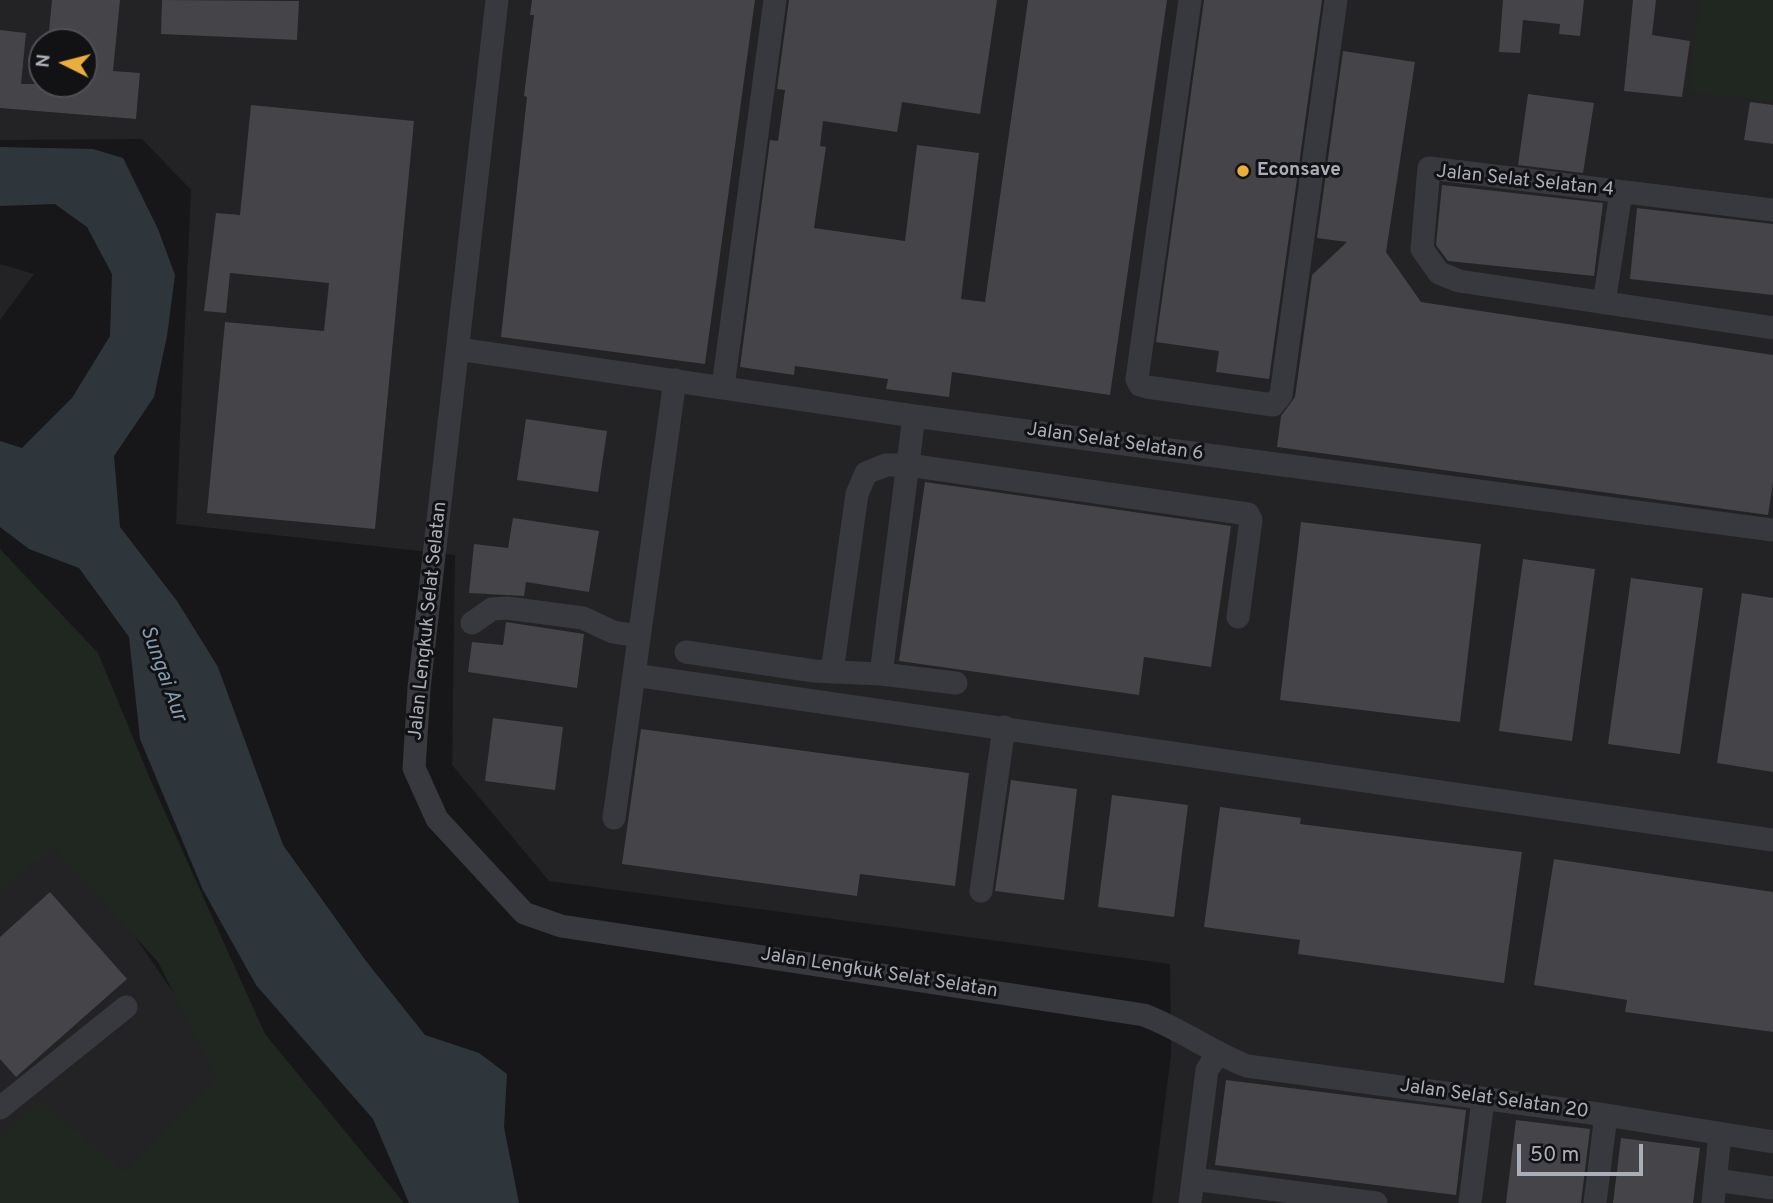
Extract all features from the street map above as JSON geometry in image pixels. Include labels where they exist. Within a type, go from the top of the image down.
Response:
[{"type":"street","name":"Jalan Lengkuk Selat Selatan","points":[[497,0],[419,688],[414,768],[437,819],[524,913],[561,926],[1144,1015],[1177,1027],[1217,1055]]},
{"type":"street","points":[[723,387],[775,0]]},
{"type":"street","points":[[1190,0],[1137,379],[1140,385],[1147,387],[1273,405],[1281,395],[1336,0]]},
{"type":"street","name":"Jalan Selat Selatan 4","points":[[1773,210],[1429,168],[1422,249],[1439,273],[1460,281],[1773,328]]},
{"type":"street","points":[[1604,303],[1620,192]]},
{"type":"street","points":[[456,374],[494,354],[462,317]]},
{"type":"street","name":"Jalan Selat Selatan 6","points":[[458,349],[914,416],[1773,530]]},
{"type":"street","points":[[614,818],[675,380]]},
{"type":"street","points":[[881,674],[914,416]]},
{"type":"street","points":[[832,672],[857,494],[862,480],[873,470],[886,465],[908,465],[1248,514],[1251,520],[1238,617]]},
{"type":"street","points":[[472,623],[492,609],[507,608],[583,618],[613,632],[639,636]]},
{"type":"street","points":[[686,652],[832,672],[881,674],[956,683]]},
{"type":"street","points":[[634,675],[1773,840]]},
{"type":"street","points":[[981,891],[1004,727]]},
{"type":"street","points":[[0,1108],[126,1007]]},
{"type":"street","points":[[1190,1203],[1207,1070],[1217,1055]]},
{"type":"street","name":"Jalan Selat Selatan 20","points":[[1217,1055],[1247,1066],[1606,1115],[1773,1142]]},
{"type":"street","points":[[1470,1203],[1483,1100]]},
{"type":"street","points":[[1595,1203],[1606,1115]]},
{"type":"street","points":[[1720,1134],[1714,1192],[1773,1188]]},
{"type":"street","points":[[1193,1180],[1376,1203]]},
{"type":"shaded area","points":[[0,0],[1773,0],[1773,1203],[1152,1203],[1171,1055],[1170,964],[549,881],[452,765],[455,555],[176,524],[191,190],[142,139],[0,140]]},
{"type":"shaded area","points":[[1699,0],[1773,0],[1773,101],[1689,92]]},
{"type":"shaded area","points":[[0,264],[34,274],[0,320]]},
{"type":"shaded area","points":[[0,549],[98,653],[151,781],[265,1034],[404,1203],[0,1203],[0,1137],[40,1101],[125,1172],[217,1079],[158,962],[53,847],[0,892]]},
{"type":"shaded area","points":[[56,822],[318,1203],[0,1203],[0,860]]},
{"type":"water","name":"Sungai Aur","points":[[0,147],[93,149],[123,158],[158,229],[175,275],[167,336],[154,397],[114,456],[120,527],[177,601],[218,667],[283,845],[366,961],[425,1035],[479,1053],[507,1074],[504,1127],[519,1203],[409,1203],[373,1119],[256,985],[203,890],[140,739],[129,637],[79,568],[29,549],[0,527],[0,441],[22,448],[72,398],[110,336],[112,274],[87,227],[55,204],[0,206]]},
{"type":"building","points":[[52,0],[120,0],[113,71],[140,73],[136,119],[0,108],[0,30],[26,33],[21,84],[28,84],[28,98],[98,98],[98,28],[49,28]]},
{"type":"building","points":[[162,0],[299,1],[297,40],[161,34]]},
{"type":"building","points":[[532,0],[755,0],[705,364],[501,337],[527,97],[524,96],[534,15],[530,15]]},
{"type":"building","points":[[789,0],[997,0],[980,114],[902,102],[897,132],[823,121],[820,146],[826,147],[814,228],[905,241],[917,145],[979,153],[961,299],[985,302],[1028,0],[1167,0],[1110,395],[952,372],[949,397],[886,389],[888,379],[795,366],[794,375],[740,367],[770,140],[778,141],[785,90],[777,89]]},
{"type":"building","name":"Econsave","points":[[1204,0],[1322,0],[1269,379],[1216,372],[1219,351],[1156,342]]},
{"type":"building","points":[[1503,0],[1584,0],[1580,36],[1559,34],[1560,24],[1523,20],[1520,53],[1499,52]]},
{"type":"building","points":[[1633,0],[1656,0],[1652,35],[1690,41],[1682,97],[1624,91]]},
{"type":"building","points":[[1343,51],[1415,62],[1386,252],[1421,302],[1773,355],[1773,483],[1768,515],[1277,447],[1281,416],[1295,397],[1312,275],[1347,242],[1317,238]]},
{"type":"building","points":[[1528,94],[1594,103],[1583,173],[1518,165]]},
{"type":"building","points":[[1750,102],[1773,105],[1773,144],[1744,140]]},
{"type":"building","points":[[251,105],[414,121],[375,529],[207,513],[225,322],[324,331],[329,283],[230,273],[226,313],[204,311],[216,213],[240,215]]},
{"type":"building","points":[[1442,185],[1603,203],[1594,276],[1448,261],[1436,245]]},
{"type":"building","points":[[1637,208],[1773,224],[1773,295],[1630,279]]},
{"type":"building","points":[[526,419],[607,431],[598,492],[517,480]]},
{"type":"building","points":[[925,482],[1231,526],[1211,667],[1144,657],[1139,695],[899,661]]},
{"type":"building","points":[[513,518],[599,531],[589,592],[526,582],[524,596],[469,593],[474,544],[508,548]]},
{"type":"building","points":[[1301,522],[1481,544],[1460,722],[1280,700]]},
{"type":"building","points":[[1523,559],[1595,569],[1572,741],[1499,731]]},
{"type":"building","points":[[1631,578],[1703,588],[1680,754],[1608,744]]},
{"type":"building","points":[[1742,593],[1773,598],[1773,772],[1717,763]]},
{"type":"building","points":[[506,622],[584,634],[577,688],[468,672],[472,642],[503,645]]},
{"type":"building","points":[[493,718],[563,727],[555,790],[485,781]]},
{"type":"building","points":[[641,729],[969,773],[955,886],[860,874],[857,896],[622,864]]},
{"type":"building","points":[[1011,780],[1077,789],[1064,900],[995,891]]},
{"type":"building","points":[[1112,795],[1188,805],[1174,917],[1098,907]]},
{"type":"building","points":[[1220,807],[1301,818],[1300,824],[1522,852],[1504,983],[1298,954],[1300,940],[1204,927]]},
{"type":"building","points":[[1554,859],[1773,892],[1773,1032],[1625,1012],[1627,1000],[1534,985]]},
{"type":"building","points":[[50,892],[127,979],[16,1077],[0,1059],[0,937]]},
{"type":"building","points":[[1226,1080],[1466,1110],[1456,1195],[1215,1165]]},
{"type":"building","points":[[1516,1120],[1590,1129],[1581,1203],[1506,1203]]},
{"type":"building","points":[[1621,1138],[1700,1148],[1693,1203],[1613,1203]]},
{"type":"place","name":"Econsave","points":[[1243,171]]}]
